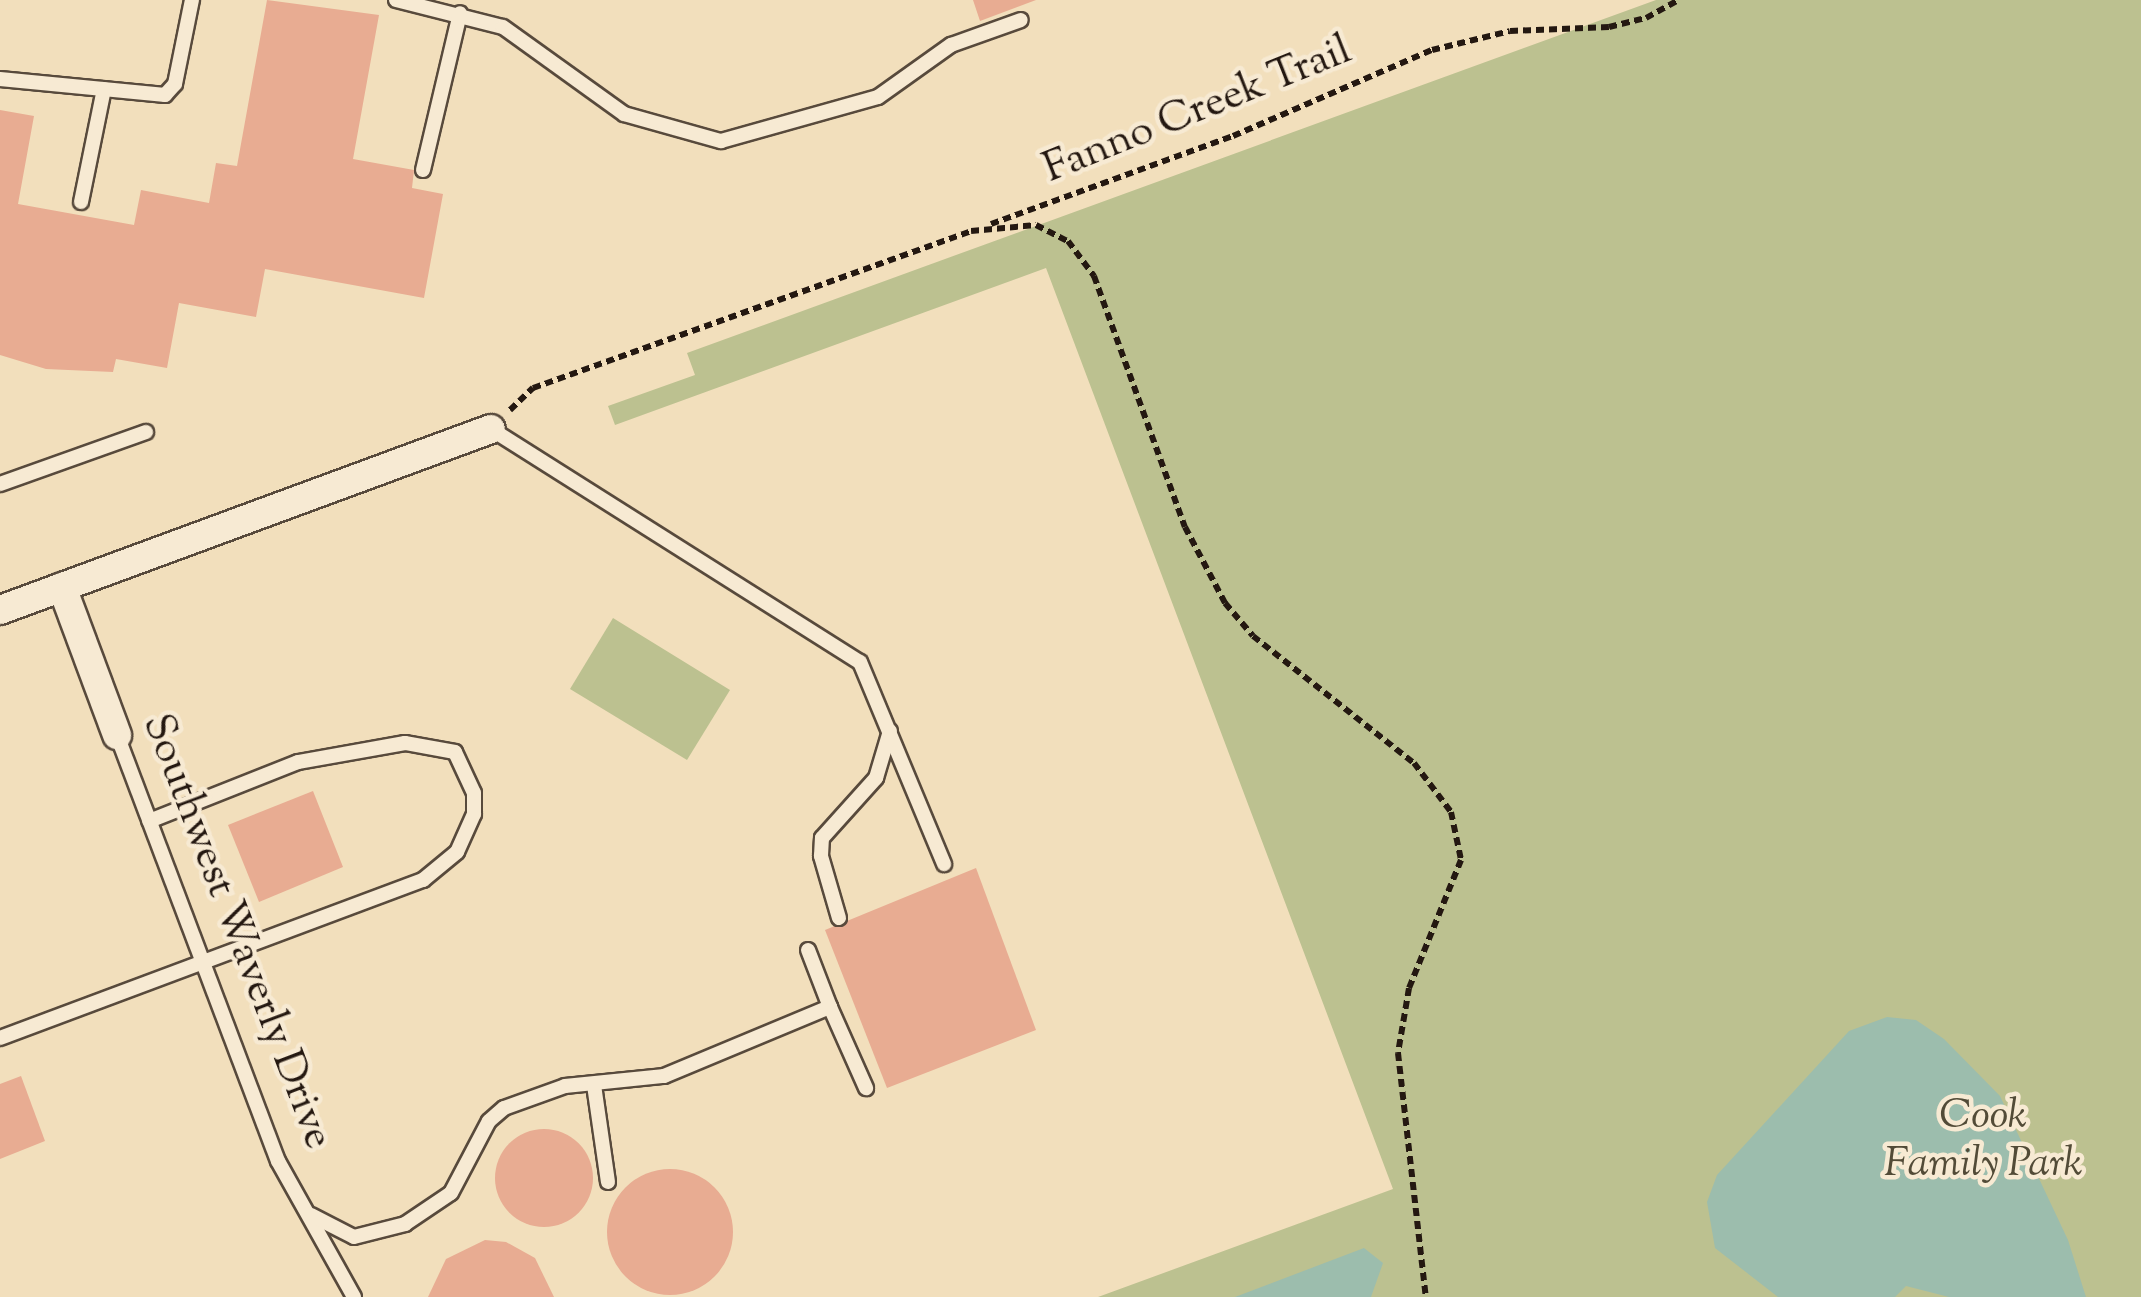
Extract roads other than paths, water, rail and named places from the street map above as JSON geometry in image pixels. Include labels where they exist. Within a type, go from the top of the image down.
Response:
[{"type":"street","points":[[0,610],[492,429]]},
{"type":"street","name":"Southwest Waverly Drive","points":[[62,587],[117,735]]},
{"type":"lane","points":[[0,78],[164,95],[175,84],[192,0]]},
{"type":"lane","points":[[396,0],[460,13],[503,27],[624,114],[721,142],[878,97],[951,45],[1021,20]]},
{"type":"lane","points":[[423,170],[460,13]]},
{"type":"lane","points":[[81,202],[104,89]]},
{"type":"lane","points":[[492,429],[846,650],[872,679],[944,864]]},
{"type":"lane","points":[[0,484],[146,432]]},
{"type":"lane","points":[[839,918],[820,856],[822,838],[876,778],[891,728]]},
{"type":"lane","name":"Southwest Waverly Drive","points":[[117,735],[278,1161],[354,1297]]},
{"type":"lane","points":[[0,1038],[423,880],[443,866],[474,814],[468,769],[455,752],[432,744],[380,747],[298,762],[149,821]]},
{"type":"lane","points":[[808,950],[866,1088]]},
{"type":"lane","points":[[311,1215],[354,1237],[405,1224],[451,1193],[489,1121],[504,1108],[564,1086],[644,1081],[690,1067],[830,1007]]},
{"type":"lane","points":[[594,1085],[608,1182]]},
{"type":"park label","name":"Cook Family Park","points":[[1983,1141]]}]
